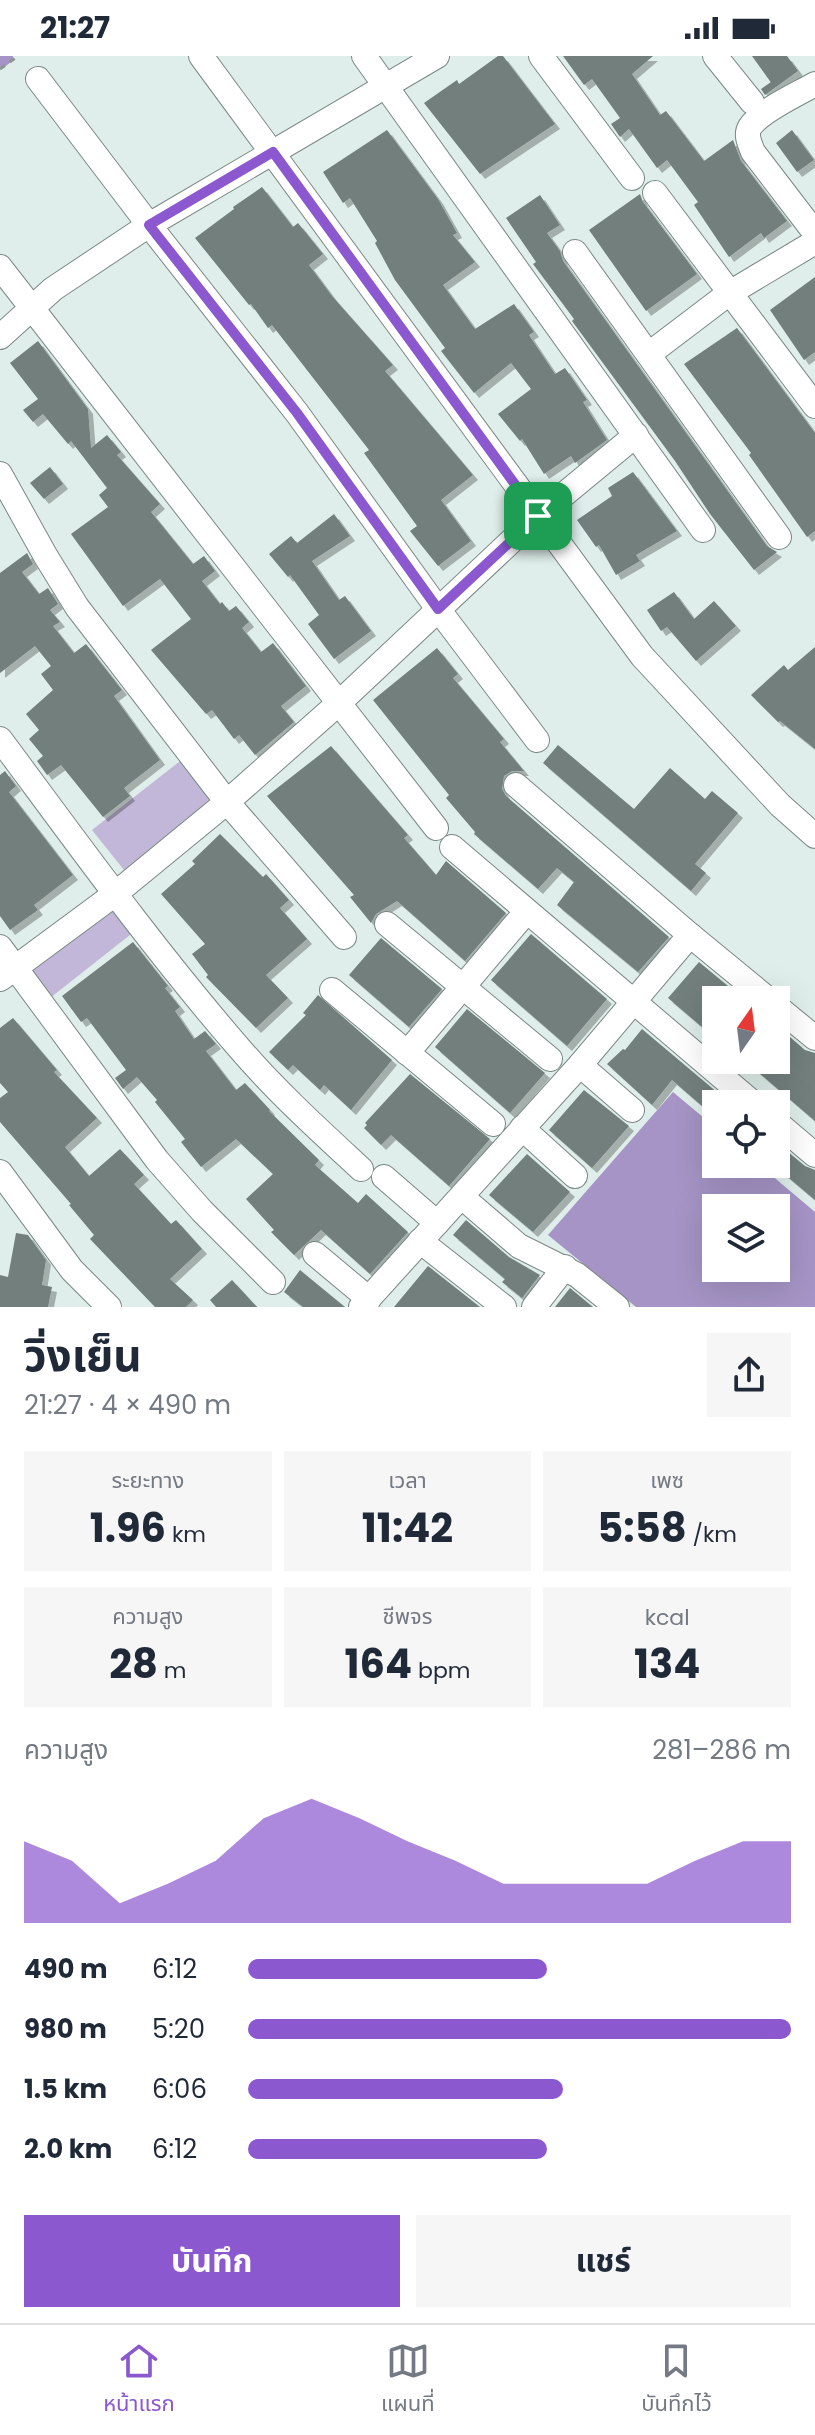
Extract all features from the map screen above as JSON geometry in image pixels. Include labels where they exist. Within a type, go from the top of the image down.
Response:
[{"type":"street","points":[[201,56],[642,656],[780,805],[815,836]]},
{"type":"street","points":[[364,56],[703,530]]},
{"type":"street","points":[[0,337],[53,289],[149,225],[437,56]]},
{"type":"street","points":[[541,56],[632,178]]},
{"type":"street","points":[[715,56],[752,102]]},
{"type":"street","points":[[38,79],[297,413],[537,740]]},
{"type":"street","points":[[815,84],[761,116],[749,128],[747,137],[753,152],[815,233]]},
{"type":"street","points":[[655,193],[815,406]]},
{"type":"street","points":[[649,354],[728,294],[815,242]]},
{"type":"street","points":[[575,252],[779,537]]},
{"type":"street","points":[[0,267],[436,828]]},
{"type":"street","points":[[8,973],[115,894],[227,802],[340,702],[538,516],[636,435]]},
{"type":"street","points":[[0,474],[77,607],[227,802],[344,937]]},
{"type":"street","points":[[0,739],[115,894],[240,1049],[300,1112],[373,1173],[504,1307]]},
{"type":"street","points":[[516,785],[752,986]]},
{"type":"street","points":[[452,847],[738,1090]]},
{"type":"street","points":[[407,1053],[526,912]]},
{"type":"street","points":[[387,924],[550,1059]]},
{"type":"street","points":[[315,1254],[364,1305],[580,1065],[690,935]]},
{"type":"street","points":[[0,947],[8,973],[157,1160],[202,1211],[273,1282]]},
{"type":"street","points":[[332,990],[493,1124]]},
{"type":"street","points":[[790,1017],[815,1038]]},
{"type":"street","points":[[580,1065],[632,1110]]},
{"type":"street","points":[[522,1128],[575,1176]]},
{"type":"street","points":[[790,1134],[815,1155]]},
{"type":"street","points":[[0,1172],[72,1270],[109,1307]]},
{"type":"street","points":[[462,1197],[519,1246],[565,1267],[617,1307]]},
{"type":"street","points":[[534,1307],[565,1267]]},
{"type":"path","points":[[0,69],[16,57]]},
{"type":"shaded area","points":[[184,758],[220,803],[128,875],[92,830]]},
{"type":"shaded area","points":[[114,905],[135,931],[50,998],[29,972]]},
{"type":"shaded area","points":[[673,1092],[702,1116],[702,1178],[775,1178],[815,1212],[815,1307],[636,1307],[548,1235]]},
{"type":"building","points":[[498,56],[503,56],[555,124],[480,174],[424,103],[457,80],[459,84]]},
{"type":"building","points":[[563,56],[653,56],[632,74],[660,115],[666,111],[704,161],[733,140],[741,161],[787,221],[764,238],[761,233],[729,257],[694,205],[698,202],[667,160],[657,168],[629,129],[620,137],[611,124],[620,118],[592,79],[584,85]]},
{"type":"building","points":[[752,56],[787,56],[798,71],[765,95],[761,89],[771,82]]},
{"type":"building","points":[[387,130],[438,199],[457,233],[453,235],[475,262],[443,285],[475,329],[514,304],[534,332],[529,335],[555,374],[565,368],[587,400],[583,402],[607,440],[575,463],[571,456],[544,474],[522,439],[520,441],[498,414],[531,389],[511,363],[474,393],[441,351],[445,348],[395,280],[375,243],[377,241],[350,198],[343,203],[323,172]]},
{"type":"building","points":[[792,130],[814,160],[797,172],[776,143]]},
{"type":"building","points":[[262,187],[293,227],[298,223],[323,254],[309,265],[393,365],[385,371],[473,475],[441,500],[471,541],[438,566],[410,531],[417,526],[364,453],[369,450],[272,325],[268,328],[195,238]]},
{"type":"building","points":[[640,194],[697,274],[646,311],[589,230]]},
{"type":"building","points":[[540,195],[560,225],[547,233],[563,261],[767,546],[777,552],[754,570],[710,514],[572,321],[574,319],[533,264],[536,262],[506,218]]},
{"type":"building","points":[[815,277],[815,352],[804,360],[770,310]]},
{"type":"building","points":[[737,328],[815,433],[815,531],[807,537],[749,455],[751,453],[684,364]]},
{"type":"building","points":[[38,341],[88,409],[91,448],[107,435],[121,452],[117,455],[160,504],[151,512],[193,564],[204,556],[215,571],[202,581],[220,604],[222,602],[229,611],[236,606],[249,622],[242,628],[261,652],[273,643],[306,686],[281,706],[294,722],[255,755],[239,735],[234,739],[212,710],[206,714],[151,650],[191,619],[160,579],[123,606],[71,534],[108,507],[99,495],[107,488],[71,441],[68,444],[43,414],[33,422],[23,410],[38,399],[10,363]]},
{"type":"building","points":[[50,467],[63,484],[44,499],[30,483]]},
{"type":"building","points":[[633,472],[677,531],[636,555],[640,561],[616,575],[599,545],[596,547],[577,520],[612,496],[608,488]]},
{"type":"building","points":[[334,514],[350,536],[312,561],[339,600],[345,596],[371,631],[334,659],[308,624],[319,615],[290,575],[288,577],[269,554],[291,536],[297,543]]},
{"type":"building","points":[[27,553],[33,564],[22,572],[39,594],[48,588],[58,604],[50,610],[60,622],[53,626],[74,653],[86,644],[122,690],[114,696],[160,760],[124,788],[130,796],[103,817],[61,765],[47,775],[37,761],[43,756],[29,739],[39,730],[26,714],[53,690],[41,674],[51,666],[35,646],[0,673],[0,573]]},
{"type":"building","points":[[674,592],[694,619],[714,601],[736,626],[696,661],[667,627],[661,631],[647,610]]},
{"type":"building","points":[[815,647],[815,749],[778,722],[751,695],[784,665],[788,670]]},
{"type":"building","points":[[437,648],[458,674],[453,678],[504,739],[500,742],[524,771],[512,771],[504,776],[502,789],[506,796],[669,937],[638,972],[557,905],[574,882],[557,868],[538,889],[474,834],[446,798],[449,795],[373,700]]},
{"type":"building","points":[[558,745],[634,809],[670,768],[705,799],[712,791],[738,813],[695,864],[706,873],[691,891],[543,763]]},
{"type":"building","points":[[331,746],[408,835],[404,838],[436,875],[446,861],[506,913],[465,961],[397,901],[376,914],[371,923],[350,897],[354,895],[267,796]]},
{"type":"building","points":[[5,771],[16,786],[9,792],[73,875],[34,905],[38,910],[10,930],[0,916],[0,775]]},
{"type":"building","points":[[220,834],[263,877],[266,874],[289,900],[280,908],[307,939],[266,975],[288,998],[256,1028],[206,977],[208,975],[192,954],[205,944],[161,894],[195,864],[192,861]]},
{"type":"building","points":[[531,934],[607,999],[567,1046],[491,980]]},
{"type":"building","points":[[381,938],[442,989],[409,1027],[349,975]]},
{"type":"building","points":[[133,942],[168,986],[165,988],[180,1007],[175,1011],[194,1039],[205,1031],[216,1044],[206,1051],[236,1090],[245,1083],[319,1160],[315,1165],[358,1203],[366,1194],[408,1232],[370,1274],[321,1230],[294,1255],[271,1232],[274,1230],[246,1199],[273,1174],[236,1139],[201,1167],[181,1142],[185,1139],[137,1077],[123,1089],[115,1078],[126,1070],[87,1018],[81,1022],[62,996]]},
{"type":"building","points":[[699,962],[728,986],[702,986],[702,1027],[668,998]]},
{"type":"building","points":[[318,995],[392,1060],[351,1110],[324,1085],[320,1090],[293,1065],[288,1070],[269,1052],[306,1015],[303,1013]]},
{"type":"building","points":[[467,1009],[545,1073],[510,1113],[435,1047]]},
{"type":"building","points":[[13,1018],[57,1070],[54,1072],[97,1118],[65,1147],[89,1176],[120,1149],[144,1175],[134,1184],[171,1224],[176,1220],[202,1249],[170,1279],[193,1300],[186,1307],[155,1307],[90,1239],[94,1235],[71,1204],[0,1122],[0,1098],[8,1092],[0,1083],[0,1028]]},
{"type":"building","points":[[642,1029],[714,1090],[702,1090],[702,1106],[672,1080],[652,1105],[607,1064],[625,1050]]},
{"type":"building","points":[[790,1037],[805,1050],[815,1053],[815,1121],[790,1100],[790,1090],[779,1090],[760,1074],[790,1074]]},
{"type":"building","points":[[410,1074],[490,1139],[449,1186],[391,1135],[381,1145],[364,1128],[365,1123]]},
{"type":"building","points":[[584,1090],[629,1126],[592,1168],[549,1130]]},
{"type":"building","points":[[527,1154],[570,1192],[533,1232],[489,1195]]},
{"type":"building","points":[[790,1154],[815,1170],[815,1200],[789,1178]]},
{"type":"building","points":[[466,1220],[509,1257],[540,1275],[522,1298],[502,1282],[505,1279],[453,1235]]},
{"type":"building","points":[[16,1233],[28,1235],[46,1260],[42,1285],[52,1287],[48,1307],[0,1307],[0,1275],[8,1277]]},
{"type":"building","points":[[428,1266],[480,1307],[394,1307]]},
{"type":"building","points":[[300,1270],[345,1307],[303,1307],[284,1292]]},
{"type":"building","points":[[232,1280],[257,1307],[216,1307],[210,1300]]},
{"type":"building","points":[[570,1288],[593,1307],[555,1307]]},
{"type":"waterway","points":[[0,59],[4,56]]},
{"type":"route","points":[[273,152],[538,516],[438,609],[297,413],[149,225],[273,152]]}]
